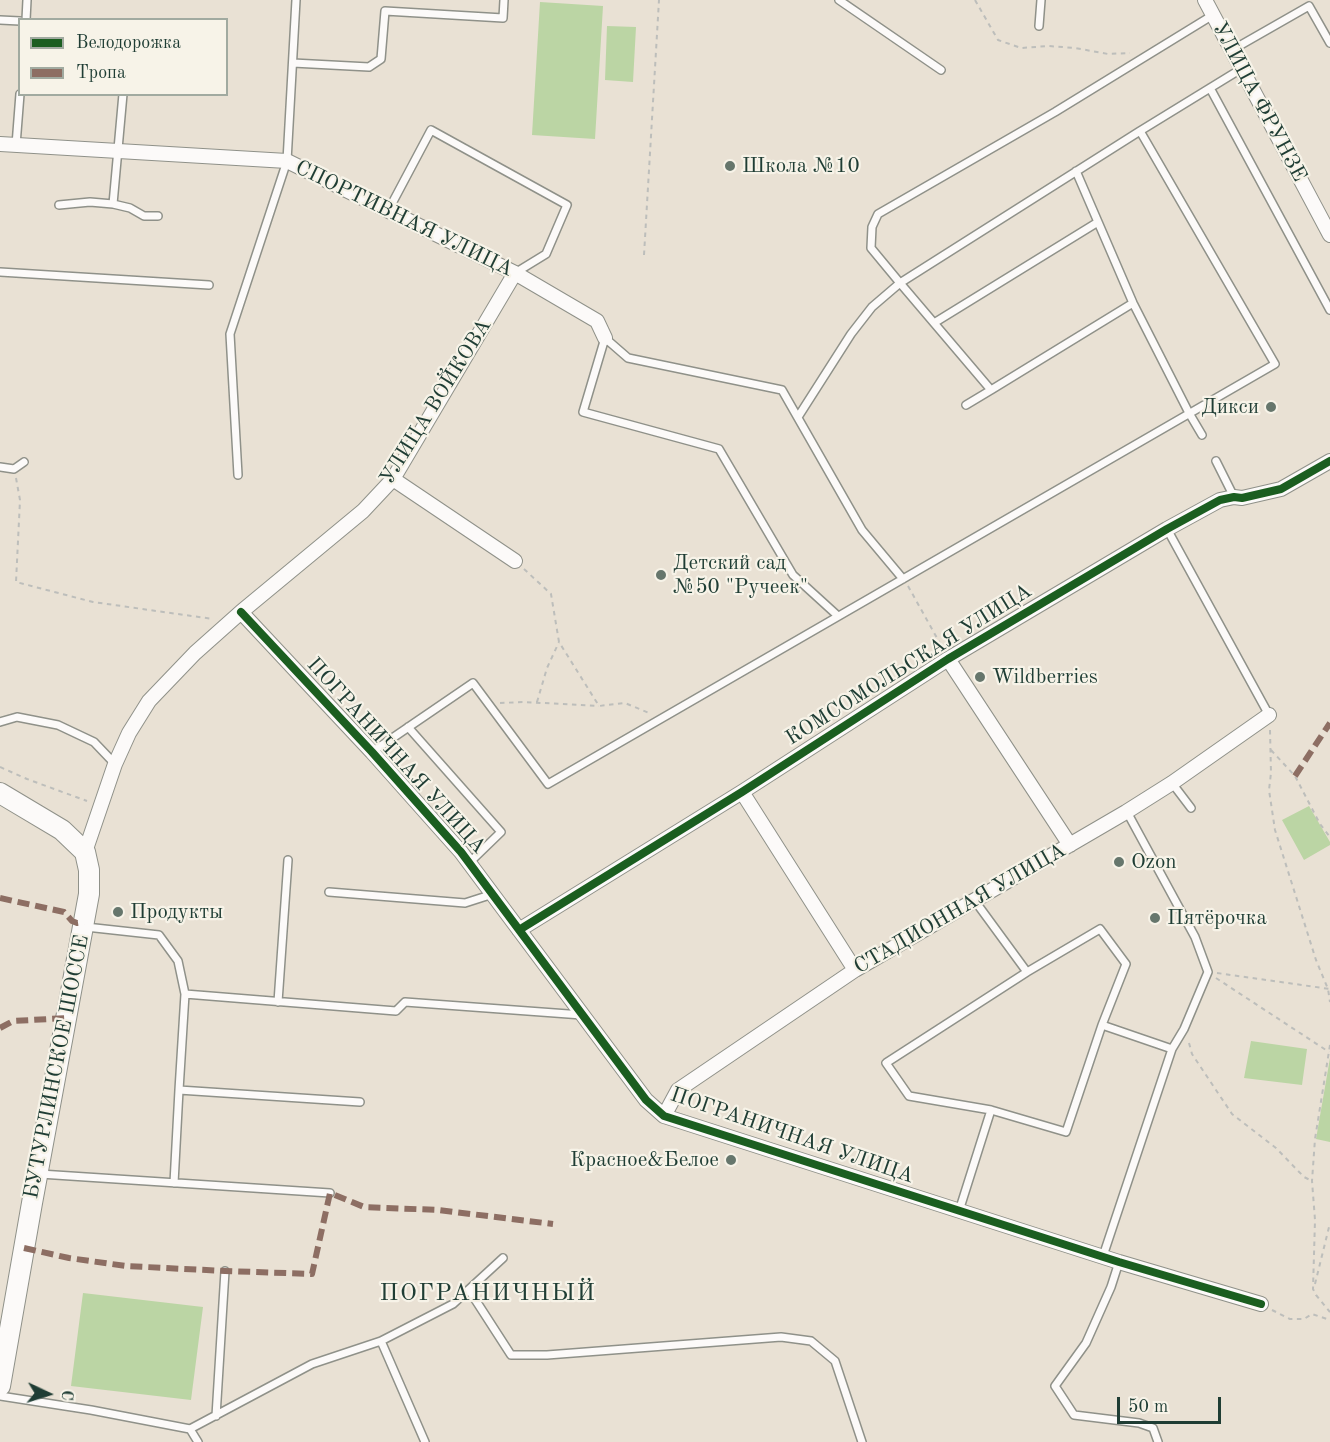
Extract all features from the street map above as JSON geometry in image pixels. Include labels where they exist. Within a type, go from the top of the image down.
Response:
[{"type":"main road","points":[[0,793],[62,830],[85,852]]},
{"type":"main road","name":"БУТУРЛИНСКОЕ ШОССЕ","points":[[0,1386],[89,894],[89,870],[85,852]]},
{"type":"street","name":"УЛИЦА ФРУНЗЕ","points":[[1205,0],[1330,235]]},
{"type":"street","name":"СПОРТИВНАЯ УЛИЦА","points":[[0,144],[286,161],[514,273],[597,321],[605,338]]},
{"type":"street","name":"УЛИЦА ВОЙКОВА","points":[[85,852],[115,764],[129,733],[149,701],[195,653],[363,511],[393,479],[514,273]]},
{"type":"street","name":"КОМСОМОЛЬСКАЯ УЛИЦА","points":[[519,930],[742,792],[948,659],[1167,529],[1220,500],[1242,498],[1281,489],[1330,461]]},
{"type":"street","points":[[393,479],[515,561]]},
{"type":"street","name":"ПОГРАНИЧНАЯ УЛИЦА","points":[[236,617],[372,752],[469,863],[646,1100],[664,1116],[1119,1262],[1261,1304]]},
{"type":"street","points":[[948,659],[1070,845]]},
{"type":"street","name":"СТАДИОННАЯ УЛИЦА","points":[[664,1116],[678,1090],[855,970],[1126,812],[1172,783],[1269,715]]},
{"type":"street","points":[[742,792],[855,970]]},
{"type":"lane","points":[[26,18],[27,0]]},
{"type":"lane","points":[[238,475],[230,334],[286,161],[296,0]]},
{"type":"lane","points":[[292,63],[369,68],[381,59],[385,11],[503,18],[504,0]]},
{"type":"lane","points":[[839,0],[941,70]]},
{"type":"lane","points":[[1039,26],[1041,0]]},
{"type":"lane","points":[[1232,50],[1310,3],[1330,43]]},
{"type":"lane","points":[[991,390],[871,248],[872,227],[878,214],[1055,112],[1213,15]]},
{"type":"lane","points":[[0,20],[18,21]]},
{"type":"lane","points":[[798,417],[872,307],[900,283],[1241,69]]},
{"type":"lane","points":[[1210,88],[1330,310]]},
{"type":"lane","points":[[16,145],[20,96]]},
{"type":"lane","points":[[113,204],[123,96]]},
{"type":"lane","points":[[388,211],[431,130],[567,206],[546,254],[514,273]]},
{"type":"lane","points":[[372,752],[473,682],[548,784],[1275,364],[1140,131]]},
{"type":"lane","points":[[1076,171],[1133,303],[1202,435]]},
{"type":"lane","points":[[59,205],[90,202],[113,204],[130,208],[144,216],[158,216]]},
{"type":"lane","points":[[934,323],[1098,222]]},
{"type":"lane","points":[[0,272],[209,285]]},
{"type":"lane","points":[[966,405],[1133,303]]},
{"type":"lane","points":[[838,616],[793,575],[718,449],[583,412],[605,338],[628,358],[782,390],[862,530],[903,579]]},
{"type":"lane","points":[[1216,461],[1234,497]]},
{"type":"lane","points":[[0,467],[14,469],[24,462]]},
{"type":"lane","points":[[1167,529],[1269,715]]},
{"type":"lane","points":[[0,722],[17,717],[58,725],[94,742],[115,764]]},
{"type":"lane","points":[[408,727],[501,832],[469,863]]},
{"type":"lane","points":[[1172,783],[1191,808]]},
{"type":"lane","points":[[1103,1256],[1172,1049],[1184,1029],[1208,972],[1195,938],[1126,812]]},
{"type":"lane","points":[[278,1002],[288,860]]},
{"type":"lane","points":[[329,892],[465,903],[493,894]]},
{"type":"lane","points":[[975,901],[1027,972]]},
{"type":"lane","points":[[83,927],[159,934],[178,961],[185,994],[174,1183]]},
{"type":"lane","points":[[1100,929],[1126,964],[1102,1025],[1066,1132],[991,1110],[909,1096],[886,1063],[1027,972],[1100,929]]},
{"type":"lane","points":[[185,994],[396,1011],[405,1002],[584,1015]]},
{"type":"lane","points":[[1102,1025],[1172,1049]]},
{"type":"lane","points":[[179,1090],[360,1102]]},
{"type":"lane","points":[[959,1211],[991,1110]]},
{"type":"lane","points":[[37,1174],[330,1193]]},
{"type":"lane","points":[[0,1396],[190,1429],[312,1364],[381,1341],[453,1304],[503,1258]]},
{"type":"lane","points":[[1119,1262],[1111,1287],[1086,1343],[1055,1386],[1074,1415],[1153,1428],[1159,1442]]},
{"type":"lane","points":[[216,1416],[225,1271]]},
{"type":"lane","points":[[469,1290],[511,1355],[548,1355],[781,1337],[811,1341],[835,1361],[862,1442]]},
{"type":"lane","points":[[381,1341],[425,1442]]},
{"type":"lane","points":[[190,1429],[198,1442]]},
{"type":"path","points":[[644,255],[659,0]]},
{"type":"path","points":[[975,0],[998,40],[1021,48],[1048,46],[1108,54],[1150,53]]},
{"type":"path","points":[[14,469],[20,500],[16,582],[93,602],[236,617]]},
{"type":"path","points":[[515,561],[551,594],[559,642],[599,706]]},
{"type":"path","points":[[903,579],[948,659]]},
{"type":"path","points":[[537,702],[547,668],[559,642]]},
{"type":"path","points":[[488,704],[537,702],[599,706],[625,703],[661,718]]},
{"type":"path","points":[[1269,715],[1271,750],[1269,790],[1275,830],[1316,960],[1329,989],[1330,1002]]},
{"type":"path","points":[[1271,750],[1295,776],[1320,824],[1330,837]]},
{"type":"path","points":[[0,767],[101,807]]},
{"type":"path","points":[[1208,972],[1329,989]]},
{"type":"path","points":[[1208,972],[1329,1052]]},
{"type":"path","points":[[1184,1029],[1192,1054],[1232,1114],[1276,1148],[1304,1177],[1312,1181]]},
{"type":"path","points":[[1330,1045],[1315,1139],[1312,1181],[1315,1220],[1313,1289],[1330,1312]]},
{"type":"path","points":[[1313,1289],[1330,1223]]},
{"type":"path","points":[[1261,1304],[1290,1319],[1304,1319],[1312,1314],[1330,1320]]},
{"type":"green space","points":[[540,2],[603,6],[595,139],[532,135]]},
{"type":"green space","points":[[607,26],[636,27],[633,82],[605,80]]},
{"type":"green space","points":[[1309,806],[1330,845],[1304,860],[1282,820]]},
{"type":"green space","points":[[1251,1041],[1307,1049],[1302,1085],[1244,1078]]},
{"type":"green space","points":[[1330,1058],[1330,1142],[1316,1139]]},
{"type":"green space","points":[[83,1293],[203,1307],[191,1400],[71,1386]]},
{"type":"marked path","points":[[1295,776],[1330,723]]},
{"type":"marked path","points":[[0,898],[64,912],[72,921],[84,922]]},
{"type":"marked path","points":[[0,1028],[13,1021],[67,1018]]},
{"type":"marked path","points":[[24,1248],[69,1258],[126,1266],[312,1274],[330,1193],[364,1207],[438,1210],[553,1224]]},
{"type":"cycle path","points":[[519,930],[742,792],[948,659],[1167,529],[1220,500],[1242,498],[1281,489],[1330,461]]},
{"type":"cycle path","points":[[241,612],[372,752],[461,852],[646,1100],[664,1116],[1119,1262],[1261,1304]]},
{"type":"place","name":"Школа №10","points":[[730,166]]},
{"type":"place","name":"Дикси","points":[[1271,407]]},
{"type":"place","name":"Детский сад №50 \"Ручеек\"","points":[[661,575]]},
{"type":"place","name":"Wildberries","points":[[980,677]]},
{"type":"place","name":"Ozon","points":[[1119,862]]},
{"type":"place","name":"Продукты","points":[[118,912]]},
{"type":"place","name":"Пятёрочка","points":[[1155,918]]},
{"type":"place","name":"Красное&Белое","points":[[731,1160]]},
{"type":"district","name":"ПОГРАНИЧНЫЙ","points":[[488,1294]]}]
